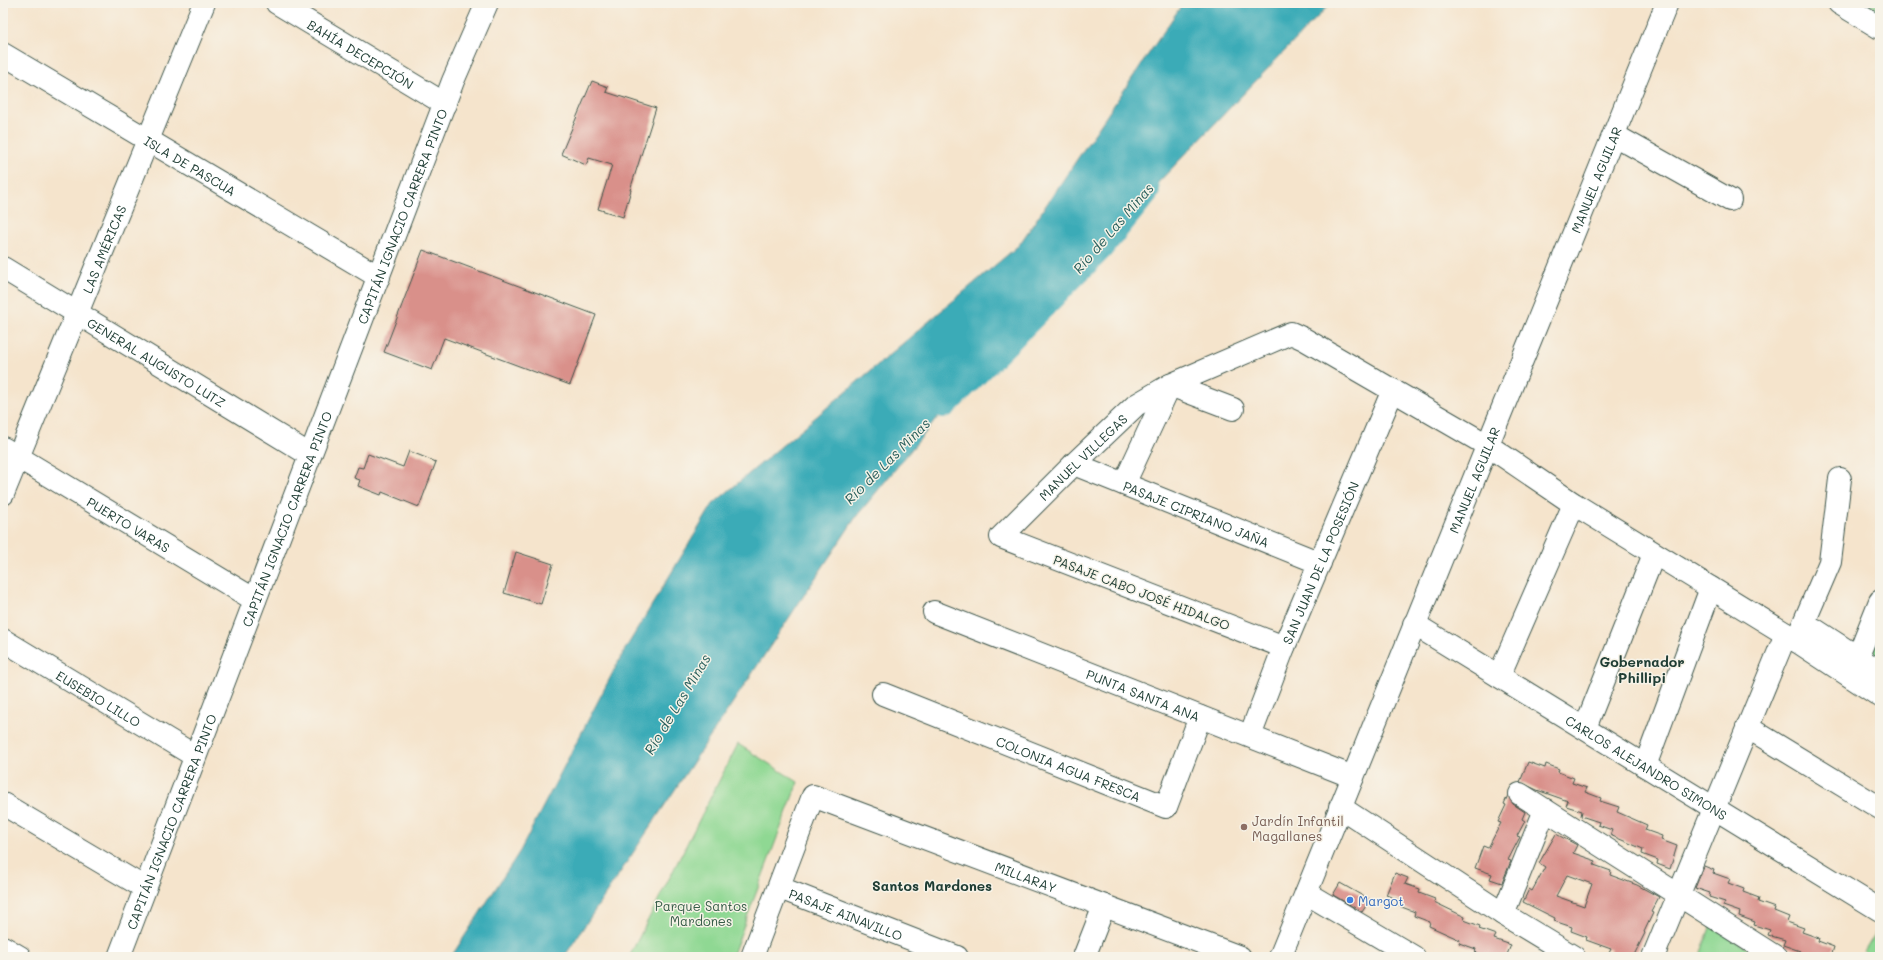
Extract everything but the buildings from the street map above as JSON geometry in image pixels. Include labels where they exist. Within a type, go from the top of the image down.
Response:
[{"type":"street","name":"LAS AMÉRICAS","points":[[3,494],[11,452],[77,313],[204,3]]},
{"type":"street","name":"BAHÍA DECEPCIÓN","points":[[277,3],[445,104]]},
{"type":"street","name":"CAPITÁN IGNACIO CARRERA PINTO","points":[[119,957],[445,104],[487,3]]},
{"type":"street","name":"MANUEL AGUILAR","points":[[1280,957],[1486,445],[1667,3]]},
{"type":"street","points":[[1839,3],[1880,28]]},
{"type":"street","name":"ISLA DE PASCUA","points":[[3,54],[379,277]]},
{"type":"street","points":[[1614,135],[1730,200]]},
{"type":"street","name":"GENERAL AUGUSTO LUTZ","points":[[3,268],[310,455]]},
{"type":"street","name":"MANUEL VILLEGAS","points":[[1001,537],[1136,405],[1170,385],[1291,333],[1393,390]]},
{"type":"street","points":[[1124,484],[1170,385],[1234,409]]},
{"type":"street","points":[[1393,390],[1486,445],[1574,504],[1791,637],[1854,667],[1880,672]]},
{"type":"street","name":"SAN JUAN DE LA POSESIÓN","points":[[1250,736],[1284,647],[1393,390]]},
{"type":"street","name":"PUERTO VARAS","points":[[11,452],[255,600]]},
{"type":"street","name":"PASAJE CIPRIANO JAÑA","points":[[1074,464],[1320,563]]},
{"type":"street","points":[[1653,957],[1713,807],[1747,727],[1830,562],[1840,479]]},
{"type":"street","points":[[1499,676],[1574,504]]},
{"type":"street","name":"PASAJE CABO JOSÉ HIDALGO","points":[[1001,537],[1284,647]]},
{"type":"street","points":[[1585,728],[1654,554]]},
{"type":"street","points":[[1645,766],[1711,588]]},
{"type":"street","points":[[1854,667],[1880,602]]},
{"type":"street","name":"PUNTA SANTA ANA","points":[[934,612],[1353,777]]},
{"type":"street","name":"CARLOS ALEJANDRO SIMONS","points":[[1414,624],[1880,910]]},
{"type":"street","points":[[1814,629],[1854,667],[1880,696]]},
{"type":"street","name":"EUSEBIO LILLO","points":[[3,640],[195,756]]},
{"type":"street","name":"COLONIA AGUA FRESCA","points":[[883,694],[1166,807],[1200,718]]},
{"type":"street","points":[[1747,727],[1880,808]]},
{"type":"street","points":[[1520,794],[1776,957]]},
{"type":"street","name":"MILLARAY","points":[[780,888],[813,796],[1104,906],[1219,953],[1240,957]]},
{"type":"street","points":[[3,804],[145,888]]},
{"type":"street","points":[[1340,807],[1503,914],[1574,957]]},
{"type":"street","points":[[1503,914],[1545,810]]},
{"type":"street","points":[[752,957],[780,888]]},
{"type":"street","name":"PASAJE AINAVILLO","points":[[780,888],[957,957]]},
{"type":"street","points":[[1306,893],[1414,957]]},
{"type":"street","points":[[1084,957],[1104,906]]},
{"type":"street","points":[[3,947],[20,957]]},
{"type":"green space","points":[[1847,3],[1880,3],[1880,24]]},
{"type":"green space","points":[[1880,613],[1880,661],[1864,652]]},
{"type":"green space","name":"Parque Santos Mardones","points":[[738,744],[798,782],[732,957],[629,957]]},
{"type":"green space","points":[[1711,925],[1760,957],[1699,957]]},
{"type":"green space","points":[[1880,926],[1880,957],[1872,957],[1864,952]]},
{"type":"water","points":[[1183,3],[1331,3],[971,377],[856,517],[564,957],[451,957],[520,851],[624,651],[713,504],[1019,245]]},
{"type":"waterway","name":"Río de Las Minas","points":[[944,404],[1099,248],[1146,190]]},
{"type":"place","name":"Jardín Infantil Magallanes","points":[[1244,827]]},
{"type":"place","name":"Margot","points":[[1350,900]]},
{"type":"district","name":"Gobernador Phillipi","points":[[1642,670]]},
{"type":"district","name":"Santos Mardones","points":[[932,885]]}]
